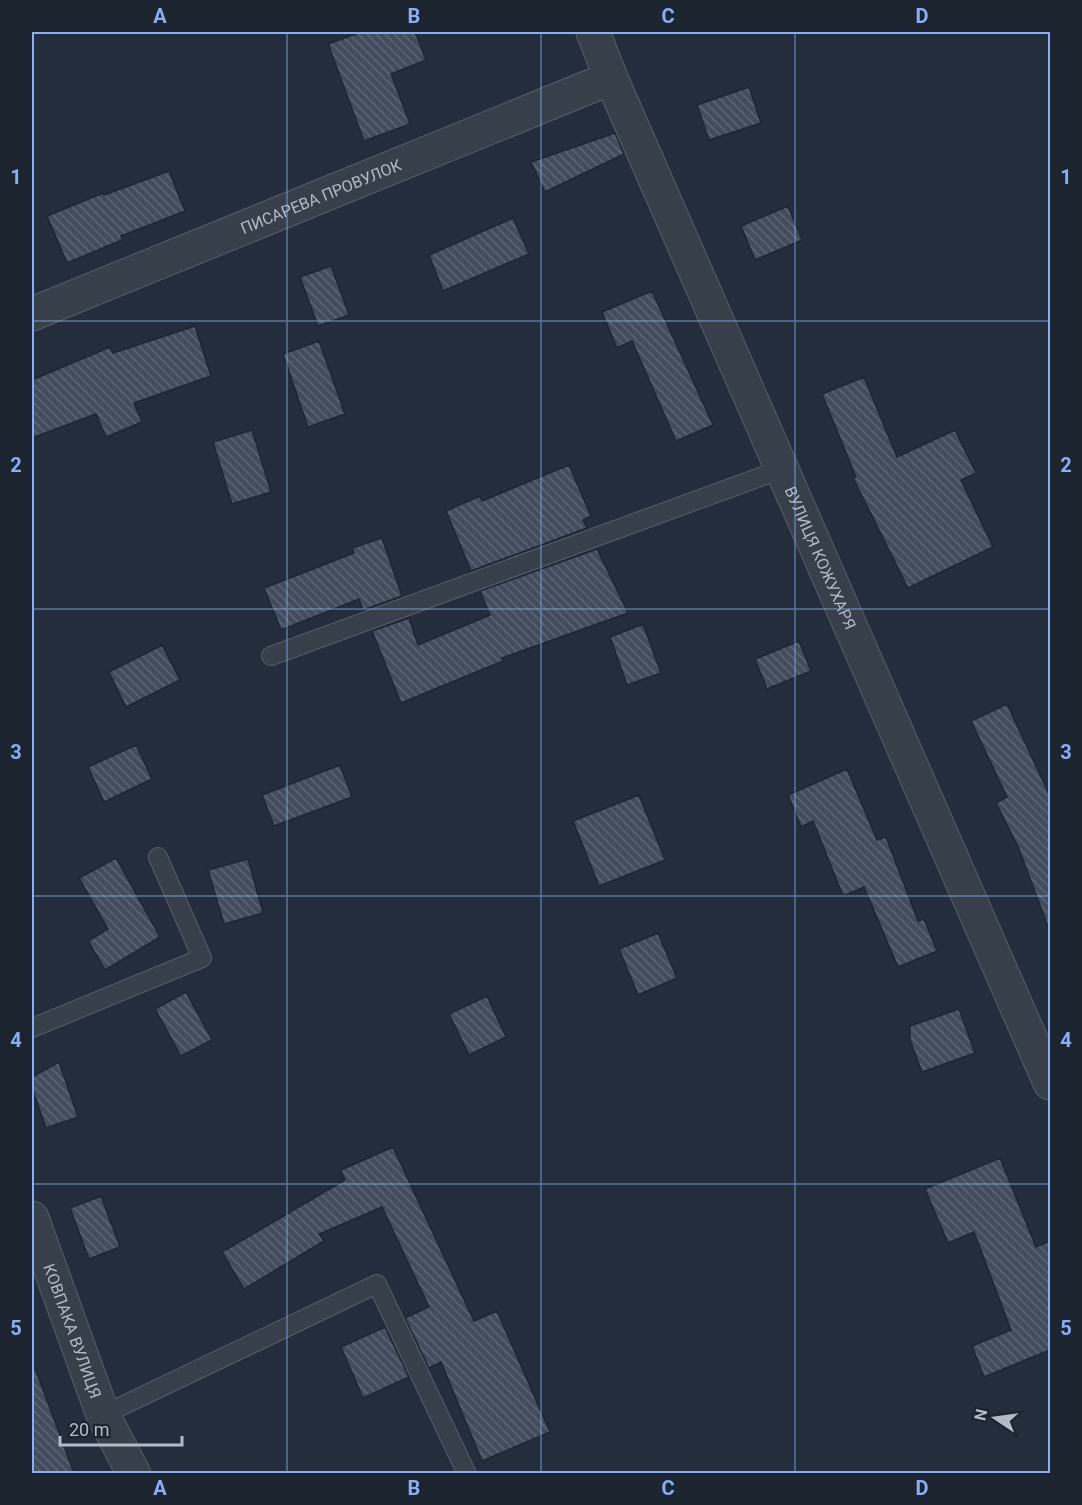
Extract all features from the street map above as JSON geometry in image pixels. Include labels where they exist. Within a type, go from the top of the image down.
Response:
[{"type":"street","name":"ВУЛИЦЯ КОЖУХАРЯ","points":[[593,32],[611,78],[1050,1083]]},
{"type":"street","name":"ПИСАРЕВА ПРОВУЛОК","points":[[32,314],[611,78]]},
{"type":"street","name":"КОВПАКА ВУЛИЦЯ","points":[[32,1218],[104,1415],[134,1473]]},
{"type":"lane","points":[[271,656],[782,469]]},
{"type":"lane","points":[[32,1028],[202,958],[158,857]]},
{"type":"lane","points":[[104,1415],[377,1284],[467,1473]]},
{"type":"building","points":[[361,32],[415,32],[426,60],[391,74],[410,124],[364,141],[328,44]]},
{"type":"building","points":[[749,87],[761,123],[709,140],[697,105]]},
{"type":"building","points":[[615,133],[624,154],[545,192],[531,162]]},
{"type":"building","points":[[169,171],[185,211],[121,236],[122,240],[67,263],[47,216],[103,193],[104,195]]},
{"type":"building","points":[[788,206],[802,240],[755,260],[741,226]]},
{"type":"building","points":[[513,218],[529,254],[443,291],[429,255]]},
{"type":"building","points":[[331,266],[349,315],[318,326],[300,277]]},
{"type":"building","points":[[652,291],[713,425],[676,441],[632,341],[617,348],[602,312]]},
{"type":"building","points":[[195,326],[211,376],[134,403],[142,422],[106,437],[96,414],[32,438],[32,380],[110,347],[113,353]]},
{"type":"building","points":[[319,341],[345,414],[308,427],[283,354]]},
{"type":"building","points":[[864,377],[897,457],[955,430],[976,473],[961,480],[993,547],[908,588],[853,478],[856,477],[822,394]]},
{"type":"building","points":[[252,430],[271,492],[232,504],[213,442]]},
{"type":"building","points":[[569,465],[591,516],[583,520],[587,528],[471,571],[446,511],[480,496],[482,501]]},
{"type":"building","points":[[382,538],[402,596],[363,610],[359,599],[281,630],[264,588],[354,553],[352,548]]},
{"type":"building","points":[[597,549],[628,613],[502,658],[503,661],[401,703],[372,631],[409,618],[418,645],[490,615],[480,591]]},
{"type":"building","points":[[643,624],[661,673],[627,685],[610,637]]},
{"type":"building","points":[[799,641],[811,671],[767,689],[755,659]]},
{"type":"building","points":[[162,645],[180,680],[126,707],[109,672]]},
{"type":"building","points":[[1007,704],[1050,796],[1050,923],[1047,924],[1019,849],[996,803],[1007,797],[971,721]]},
{"type":"building","points":[[136,745],[152,779],[104,802],[88,767]]},
{"type":"building","points":[[340,765],[352,797],[274,826],[262,795]]},
{"type":"building","points":[[847,769],[877,840],[886,837],[918,921],[924,919],[937,951],[898,967],[864,887],[843,896],[813,821],[801,827],[788,795]]},
{"type":"building","points":[[639,795],[665,860],[599,886],[573,821]]},
{"type":"building","points":[[116,858],[160,937],[105,970],[88,941],[108,929],[79,878]]},
{"type":"building","points":[[248,859],[263,913],[224,924],[208,870]]},
{"type":"building","points":[[658,933],[677,978],[638,995],[619,949]]},
{"type":"building","points":[[186,992],[212,1040],[181,1056],[155,1009]]},
{"type":"building","points":[[487,996],[506,1037],[469,1055],[449,1014]]},
{"type":"building","points":[[959,1009],[975,1053],[922,1072],[910,1040],[910,1026]]},
{"type":"building","points":[[59,1062],[78,1117],[46,1128],[32,1088],[32,1077]]},
{"type":"building","points":[[393,1147],[474,1321],[497,1311],[550,1432],[482,1461],[441,1362],[429,1368],[405,1318],[429,1307],[382,1207],[319,1234],[324,1241],[244,1289],[222,1252],[345,1180],[341,1170]]},
{"type":"building","points":[[1000,1158],[1036,1247],[1050,1241],[1050,1350],[984,1377],[972,1346],[1011,1330],[974,1232],[948,1243],[925,1189]]},
{"type":"building","points":[[101,1196],[120,1247],[89,1259],[70,1208]]},
{"type":"building","points":[[385,1327],[409,1377],[363,1398],[341,1347]]},
{"type":"building","points":[[35,1368],[74,1473],[32,1473],[32,1369]]}]
